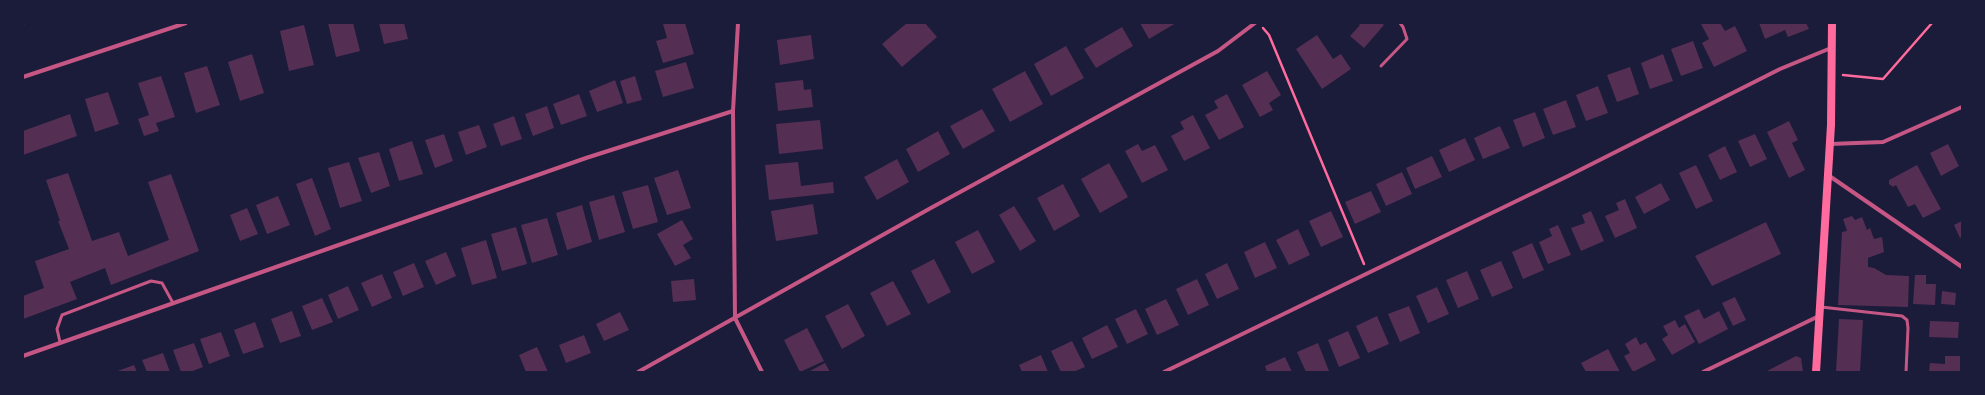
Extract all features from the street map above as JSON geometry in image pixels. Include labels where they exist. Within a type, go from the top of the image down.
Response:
[{"type":"main road","points":[[1816,372],[1830,144],[1832,23]]},
{"type":"street","points":[[23,77],[186,23]]},
{"type":"street","points":[[738,23],[733,111],[735,318],[762,372]]},
{"type":"street","points":[[638,372],[929,209],[1218,51],[1255,23]]},
{"type":"street","points":[[1164,372],[1369,273],[1780,70],[1831,48]]},
{"type":"street","points":[[1830,144],[1883,142],[1962,107]]},
{"type":"street","points":[[23,356],[586,158],[733,111]]},
{"type":"street","points":[[1827,175],[1962,267]]},
{"type":"street","points":[[1703,372],[1819,311]]},
{"type":"lane","points":[[1381,66],[1406,39],[1403,27],[1400,23]]},
{"type":"lane","points":[[60,342],[57,329],[62,315],[151,281],[162,283],[173,303]]},
{"type":"lane","points":[[1819,311],[1902,316],[1907,320],[1908,328],[1906,372]]},
{"type":"path","points":[[1259,23],[1270,35],[1369,273]]},
{"type":"path","points":[[1832,74],[1883,79],[1932,23]]},
{"type":"building","points":[[328,23],[353,23],[360,51],[336,57]]},
{"type":"building","points":[[379,23],[404,23],[408,39],[384,44]]},
{"type":"building","points":[[685,23],[694,54],[663,63],[656,41],[667,38],[663,24]]},
{"type":"building","points":[[907,23],[925,23],[937,37],[902,67],[882,44]]},
{"type":"building","points":[[1140,23],[1176,23],[1149,39]]},
{"type":"building","points":[[1357,23],[1381,23],[1384,25],[1364,48],[1350,36],[1360,25]]},
{"type":"building","points":[[1720,23],[1725,31],[1735,26],[1747,51],[1714,67],[1702,43],[1709,39],[1701,24]]},
{"type":"building","points":[[1759,23],[1806,23],[1809,29],[1788,37],[1785,30],[1765,39]]},
{"type":"building","points":[[304,25],[314,65],[289,71],[280,31]]},
{"type":"building","points":[[1122,27],[1133,46],[1096,68],[1084,49]]},
{"type":"building","points":[[811,35],[814,59],[780,65],[777,40]]},
{"type":"building","points":[[1317,35],[1333,59],[1341,54],[1351,69],[1322,89],[1296,49]]},
{"type":"building","points":[[1693,41],[1703,68],[1681,76],[1671,49]]},
{"type":"building","points":[[1066,46],[1084,78],[1051,96],[1034,64]]},
{"type":"building","points":[[252,54],[264,93],[240,101],[228,62]]},
{"type":"building","points":[[1663,54],[1673,81],[1650,89],[1641,63]]},
{"type":"building","points":[[686,62],[694,88],[663,97],[655,71]]},
{"type":"building","points":[[207,66],[220,105],[196,113],[184,73]]},
{"type":"building","points":[[1630,67],[1639,94],[1617,102],[1607,75]]},
{"type":"building","points":[[1025,71],[1043,104],[1010,122],[992,89]]},
{"type":"building","points":[[1267,71],[1281,95],[1269,103],[1273,110],[1260,117],[1242,85]]},
{"type":"building","points":[[161,76],[175,117],[156,123],[159,131],[144,136],[138,119],[149,115],[138,83]]},
{"type":"building","points":[[635,76],[642,100],[627,104],[620,81]]},
{"type":"building","points":[[615,80],[623,103],[597,112],[589,91]]},
{"type":"building","points":[[803,80],[804,90],[811,89],[813,107],[778,111],[775,83]]},
{"type":"building","points":[[1598,86],[1608,113],[1586,121],[1576,95]]},
{"type":"building","points":[[108,92],[119,124],[95,132],[85,99]]},
{"type":"building","points":[[579,94],[587,116],[561,125],[553,104]]},
{"type":"building","points":[[1227,94],[1244,127],[1219,140],[1205,115],[1218,108],[1214,101]]},
{"type":"building","points":[[1566,100],[1576,127],[1553,135],[1543,109]]},
{"type":"building","points":[[547,106],[554,128],[533,136],[525,114]]},
{"type":"building","points":[[982,109],[995,131],[963,149],[950,126]]},
{"type":"building","points":[[1535,112],[1545,138],[1523,147],[1513,120]]},
{"type":"building","points":[[70,114],[77,136],[23,155],[23,131]]},
{"type":"building","points":[[1193,115],[1210,148],[1184,161],[1171,136],[1184,129],[1180,122]]},
{"type":"building","points":[[514,116],[522,139],[501,146],[493,124]]},
{"type":"building","points":[[820,120],[823,149],[779,154],[776,124]]},
{"type":"building","points":[[1789,121],[1798,140],[1792,143],[1805,170],[1789,178],[1767,132]]},
{"type":"building","points":[[479,125],[487,147],[466,155],[458,132]]},
{"type":"building","points":[[1500,126],[1510,148],[1483,159],[1474,138]]},
{"type":"building","points":[[938,131],[950,154],[918,172],[906,149]]},
{"type":"building","points":[[444,134],[453,161],[435,168],[425,140]]},
{"type":"building","points":[[1755,134],[1767,159],[1750,167],[1738,141]]},
{"type":"building","points":[[1465,138],[1475,160],[1449,172],[1439,150]]},
{"type":"building","points":[[412,141],[423,174],[399,181],[389,149]]},
{"type":"building","points":[[1138,144],[1142,151],[1155,145],[1168,170],[1142,183],[1125,151]]},
{"type":"building","points":[[1948,144],[1959,166],[1941,176],[1930,153]]},
{"type":"building","points":[[1725,146],[1737,172],[1720,180],[1708,155]]},
{"type":"building","points":[[379,152],[390,186],[371,193],[358,158]]},
{"type":"building","points":[[1432,156],[1442,177],[1415,189],[1406,168]]},
{"type":"building","points":[[897,159],[909,182],[877,200],[864,177]]},
{"type":"building","points":[[349,162],[362,201],[340,208],[328,168]]},
{"type":"building","points":[[798,162],[801,186],[833,182],[834,193],[769,200],[765,165]]},
{"type":"building","points":[[1109,163],[1128,197],[1100,213],[1081,179]]},
{"type":"building","points":[[1696,165],[1713,201],[1696,209],[1679,173]]},
{"type":"building","points":[[1917,165],[1941,209],[1923,218],[1915,204],[1908,207],[1896,185],[1893,187],[1889,184],[1889,180]]},
{"type":"building","points":[[678,170],[691,208],[667,215],[654,178]]},
{"type":"building","points":[[1402,172],[1412,194],[1386,206],[1376,184]]},
{"type":"building","points":[[68,173],[92,241],[119,232],[128,256],[169,240],[148,182],[171,174],[199,251],[111,285],[105,268],[70,282],[77,299],[23,319],[23,296],[44,288],[35,261],[69,249],[58,221],[60,221],[46,180]]},
{"type":"building","points":[[312,178],[331,229],[315,236],[296,184]]},
{"type":"building","points":[[1661,183],[1670,200],[1644,214],[1635,197]]},
{"type":"building","points":[[1063,184],[1080,216],[1054,231],[1037,198]]},
{"type":"building","points":[[648,185],[658,222],[633,229],[622,192]]},
{"type":"building","points":[[1371,191],[1381,212],[1355,224],[1345,202]]},
{"type":"building","points":[[614,195],[625,232],[599,240],[589,202]]},
{"type":"building","points":[[278,196],[290,225],[267,234],[256,205]]},
{"type":"building","points":[[1625,199],[1637,228],[1615,238],[1605,216],[1619,210],[1616,203]]},
{"type":"building","points":[[813,204],[818,234],[776,241],[771,211]]},
{"type":"building","points":[[582,205],[592,242],[567,250],[556,213]]},
{"type":"building","points":[[1014,206],[1036,241],[1020,251],[999,215]]},
{"type":"building","points":[[247,208],[258,234],[240,241],[230,215]]},
{"type":"building","points":[[1331,211],[1343,237],[1321,247],[1309,221]]},
{"type":"building","points":[[1591,211],[1604,241],[1581,251],[1571,228],[1585,223],[1582,215]]},
{"type":"building","points":[[1852,216],[1855,220],[1862,217],[1867,230],[1870,228],[1874,239],[1882,237],[1884,252],[1868,258],[1868,267],[1874,268],[1886,275],[1909,276],[1908,307],[1838,305],[1842,232],[1847,231],[1843,219]]},
{"type":"building","points":[[547,218],[558,255],[532,263],[521,225]]},
{"type":"building","points":[[682,220],[693,239],[683,245],[691,258],[675,266],[657,234]]},
{"type":"building","points":[[1962,221],[1962,237],[1960,238],[1954,225]]},
{"type":"building","points":[[1766,222],[1781,254],[1712,286],[1695,256]]},
{"type":"building","points":[[1558,225],[1571,255],[1548,264],[1539,242],[1552,236],[1549,229]]},
{"type":"building","points":[[516,227],[527,264],[502,271],[491,234]]},
{"type":"building","points":[[1298,229],[1310,255],[1289,265],[1276,240]]},
{"type":"building","points":[[978,230],[995,262],[972,274],[955,242]]},
{"type":"building","points":[[486,240],[497,278],[472,285],[461,248]]},
{"type":"building","points":[[1265,242],[1277,268],[1255,278],[1244,252]]},
{"type":"building","points":[[1532,243],[1544,270],[1523,279],[1512,252]]},
{"type":"building","points":[[446,252],[456,276],[436,285],[425,261]]},
{"type":"building","points":[[934,259],[951,292],[928,304],[911,271]]},
{"type":"building","points":[[1501,261],[1513,288],[1492,297],[1480,270]]},
{"type":"building","points":[[414,263],[424,287],[403,296],[393,272]]},
{"type":"building","points":[[1227,263],[1239,289],[1217,299],[1205,274]]},
{"type":"building","points":[[1467,271],[1479,299],[1458,308],[1446,280]]},
{"type":"building","points":[[382,274],[392,298],[372,307],[361,283]]},
{"type":"building","points":[[1915,275],[1926,275],[1926,284],[1936,284],[1935,305],[1913,304]]},
{"type":"building","points":[[694,279],[696,300],[673,302],[671,281]]},
{"type":"building","points":[[1197,279],[1209,305],[1188,315],[1176,289]]},
{"type":"building","points":[[893,281],[911,314],[887,326],[870,293]]},
{"type":"building","points":[[348,286],[359,310],[338,319],[328,295]]},
{"type":"building","points":[[1437,287],[1449,314],[1428,323],[1416,296]]},
{"type":"building","points":[[1942,291],[1956,293],[1955,305],[1941,304]]},
{"type":"building","points":[[1735,297],[1746,320],[1733,326],[1722,303]]},
{"type":"building","points":[[322,298],[333,322],[312,330],[302,306]]},
{"type":"building","points":[[1166,299],[1179,325],[1157,335],[1145,309]]},
{"type":"building","points":[[848,304],[865,336],[842,349],[825,316]]},
{"type":"building","points":[[1409,306],[1420,333],[1400,342],[1388,314]]},
{"type":"building","points":[[1136,309],[1148,334],[1127,344],[1115,319]]},
{"type":"building","points":[[1699,309],[1704,319],[1719,311],[1728,329],[1699,344],[1684,316]]},
{"type":"building","points":[[292,311],[301,336],[280,343],[271,319]]},
{"type":"building","points":[[620,312],[629,330],[604,341],[596,324]]},
{"type":"building","points":[[1377,316],[1389,344],[1368,353],[1356,326]]},
{"type":"building","points":[[1839,319],[1863,320],[1860,372],[1836,372]]},
{"type":"building","points":[[1675,320],[1679,328],[1685,324],[1695,342],[1672,355],[1662,339],[1668,335],[1663,326]]},
{"type":"building","points":[[1930,321],[1959,322],[1958,338],[1929,337]]},
{"type":"building","points":[[255,322],[264,347],[243,354],[234,330]]},
{"type":"building","points":[[1107,325],[1118,347],[1092,359],[1082,338]]},
{"type":"building","points":[[807,328],[824,361],[800,372],[784,340]]},
{"type":"building","points":[[1348,331],[1360,358],[1339,367],[1328,340]]},
{"type":"building","points":[[221,332],[230,356],[209,364],[200,339]]},
{"type":"building","points":[[584,335],[591,353],[566,363],[559,345]]},
{"type":"building","points":[[1636,337],[1640,345],[1646,342],[1656,360],[1633,372],[1624,356],[1630,353],[1625,344]]},
{"type":"building","points":[[1072,341],[1085,367],[1073,372],[1061,372],[1051,351]]},
{"type":"building","points":[[194,343],[203,367],[190,372],[181,372],[173,350]]},
{"type":"building","points":[[1318,343],[1329,371],[1306,372],[1297,352]]},
{"type":"building","points":[[537,347],[548,372],[526,372],[519,355]]},
{"type":"building","points":[[1608,349],[1620,372],[1586,372],[1581,363]]},
{"type":"building","points":[[163,353],[170,372],[147,372],[142,360]]},
{"type":"building","points":[[1041,355],[1048,372],[1022,372],[1019,365]]},
{"type":"building","points":[[1796,356],[1801,358],[1803,372],[1765,372]]},
{"type":"building","points":[[1945,356],[1960,356],[1960,372],[1929,372],[1930,363],[1945,364]]},
{"type":"building","points":[[1285,357],[1292,372],[1267,372],[1265,366]]},
{"type":"building","points":[[825,363],[830,372],[808,372]]},
{"type":"building","points":[[134,365],[137,372],[115,372]]}]
